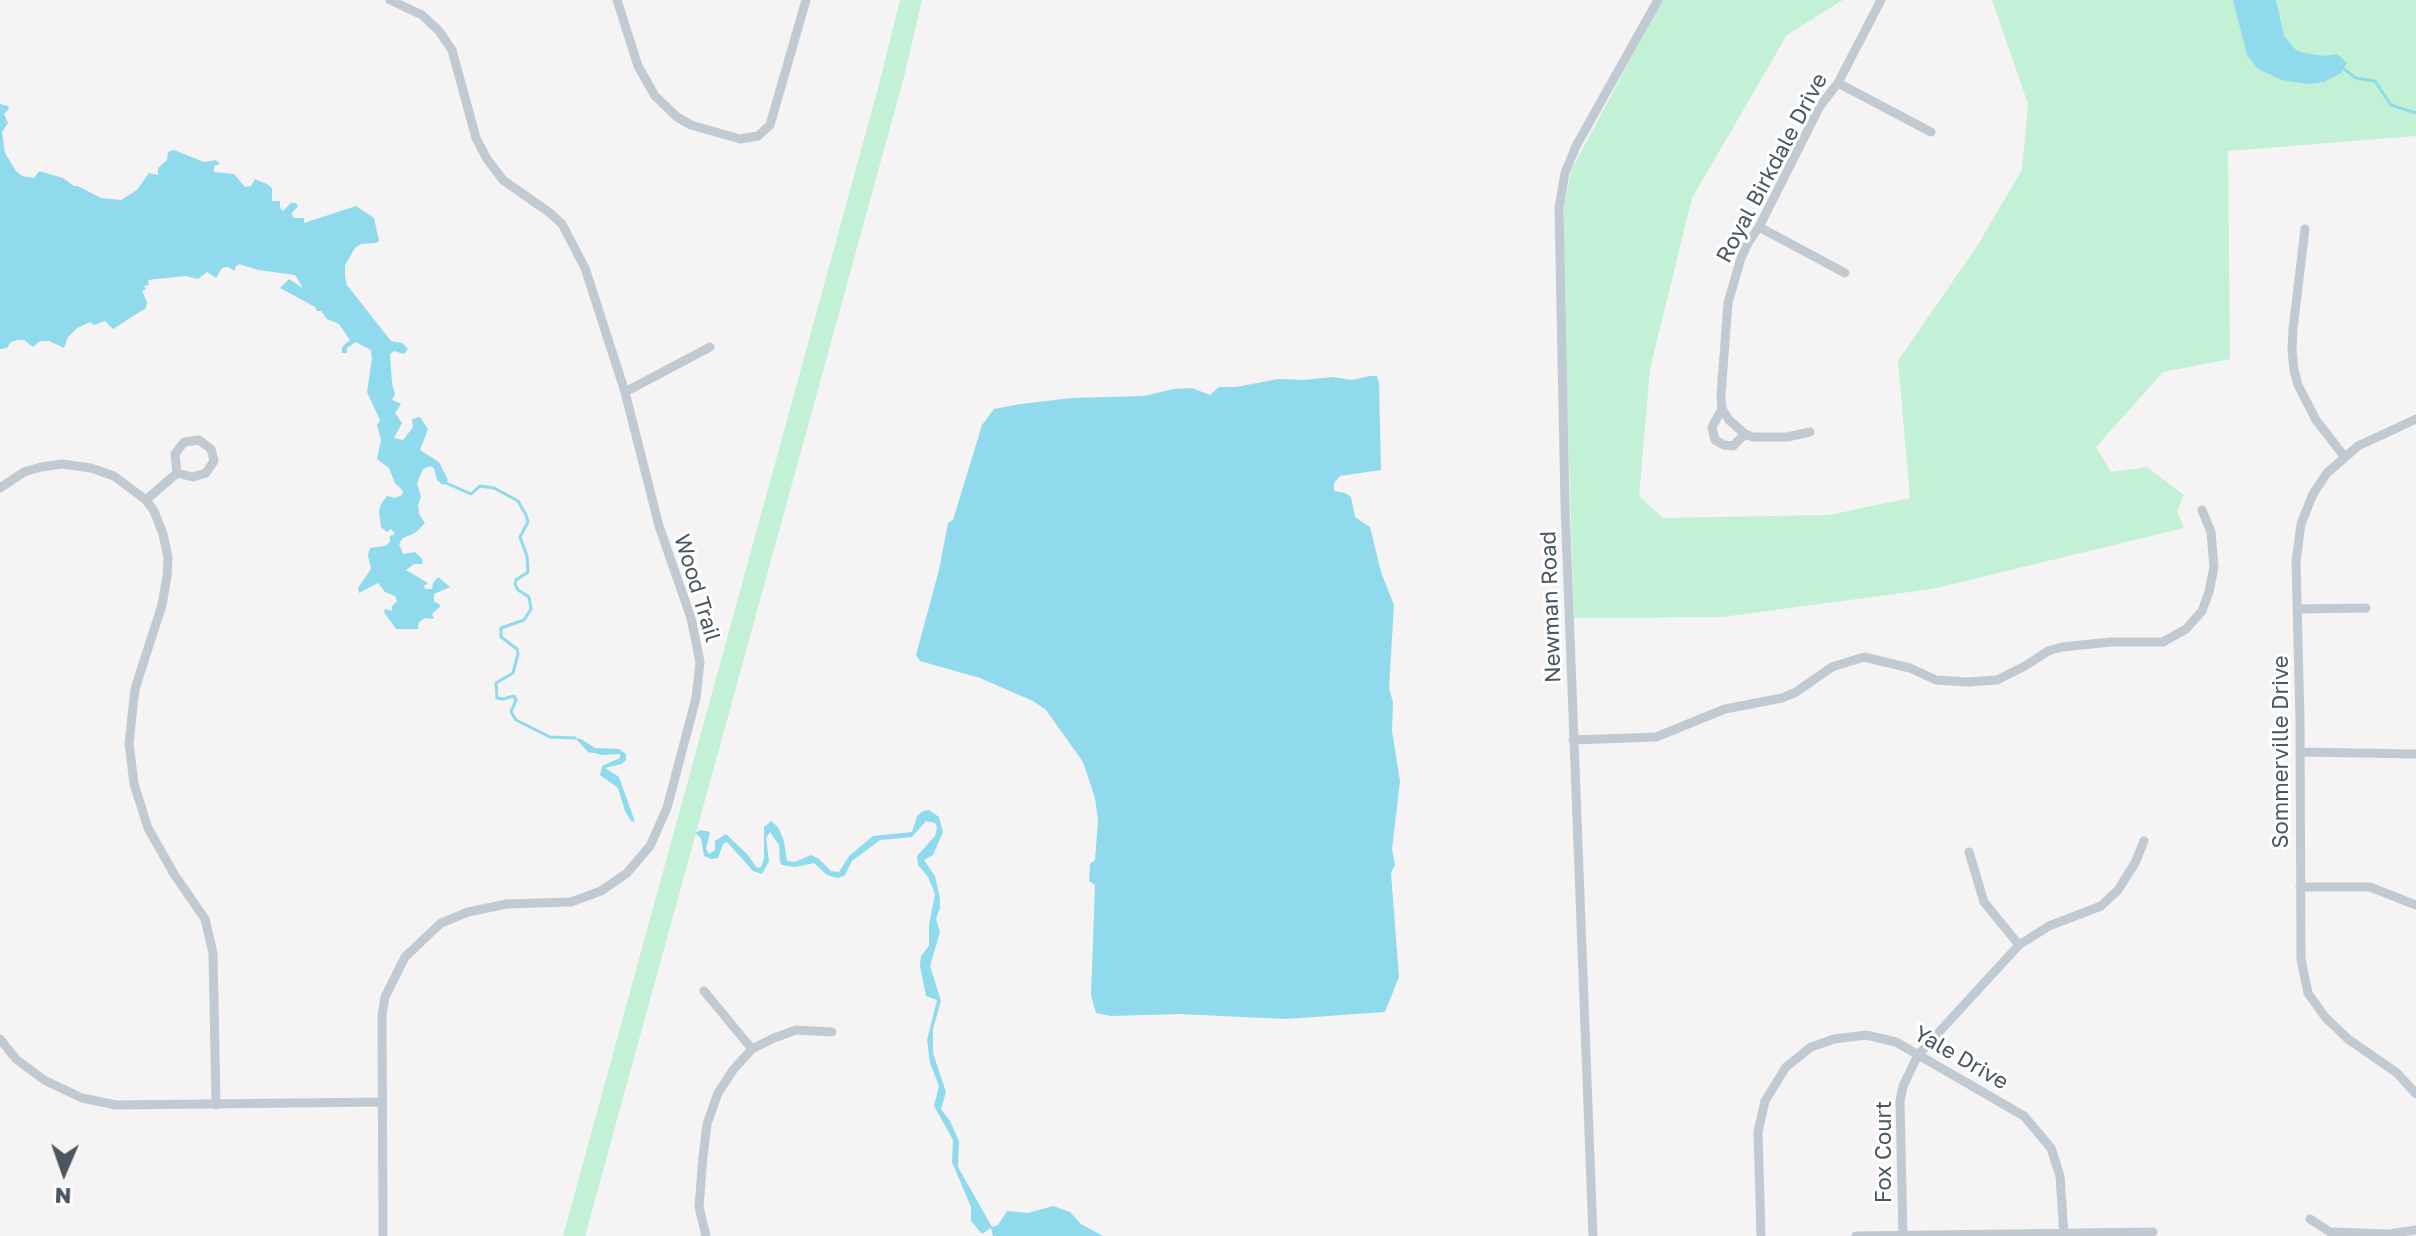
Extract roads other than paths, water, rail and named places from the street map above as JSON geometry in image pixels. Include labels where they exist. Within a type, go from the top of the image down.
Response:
[{"type":"street","name":"Wood Trail","points":[[383,1236],[382,1016],[385,997],[405,957],[441,923],[488,906],[571,902],[601,891],[627,873],[650,846],[667,808],[696,698],[700,662],[691,618],[659,526],[625,392],[590,279],[562,224],[503,180],[487,159],[476,138],[452,50],[439,31],[422,15],[390,0]]},
{"type":"street","points":[[617,0],[638,66],[655,96],[677,117],[691,125],[740,139],[758,136],[770,125],[806,0]]},
{"type":"street","name":"Newman Road","points":[[1593,1236],[1573,740],[1559,208],[1565,173],[1576,146],[1658,0]]},
{"type":"street","name":"Royal Birkdale Drive","points":[[1810,432],[1769,438],[1745,434],[1733,446],[1715,440],[1712,427],[1722,409],[1722,361],[1728,303],[1741,258],[1820,106],[1838,83],[1881,0]]},
{"type":"street","points":[[1838,83],[1931,132]]},
{"type":"street","points":[[1759,227],[1845,273]]},
{"type":"street","points":[[2305,229],[2292,340],[2294,370],[2316,420],[2344,456]]},
{"type":"street","points":[[625,392],[710,347]]},
{"type":"street","points":[[1722,409],[1745,434]]},
{"type":"street","name":"Sommerville Drive","points":[[2416,419],[2358,446],[2344,456],[2313,494],[2301,524],[2296,562],[2301,959],[2308,993],[2325,1017],[2348,1039],[2397,1073],[2416,1094]]},
{"type":"street","points":[[199,440],[211,449],[214,461],[206,473],[193,477],[177,473],[175,454],[184,442],[199,440]]},
{"type":"street","points":[[0,488],[24,472],[62,464],[91,468],[114,476],[146,500],[163,534],[168,557],[167,576],[162,605],[135,689],[129,743],[134,784],[148,828],[205,919],[213,953],[216,1105]]},
{"type":"street","points":[[146,500],[177,473]]},
{"type":"street","points":[[1573,740],[1656,737],[1725,709],[1782,698],[1832,667],[1864,657],[1910,668],[1936,680],[1968,682],[1997,680],[2048,651],[2062,647],[2111,642],[2163,642],[2186,629],[2202,611],[2209,592],[2214,567],[2211,532],[2202,510]]},
{"type":"street","points":[[2298,609],[2366,608]]},
{"type":"street","points":[[2300,752],[2416,754]]},
{"type":"street","name":"Fox Court","points":[[1903,1235],[1900,1101],[1903,1086],[1918,1055],[2019,945],[2049,926],[2101,906],[2118,890],[2144,841]]},
{"type":"street","points":[[1969,852],[1984,902],[2019,945]]},
{"type":"street","points":[[2300,887],[2370,887],[2416,905]]},
{"type":"street","points":[[704,991],[752,1049]]},
{"type":"street","points":[[706,1236],[699,1207],[707,1124],[718,1093],[752,1049],[796,1030],[832,1032]]},
{"type":"street","name":"Yale Drive","points":[[1761,1236],[1758,1132],[1765,1101],[1786,1067],[1811,1047],[1834,1039],[1866,1035],[1896,1042],[2024,1116],[2051,1148],[2060,1176],[2064,1235]]},
{"type":"street","points":[[0,1039],[16,1059],[44,1080],[82,1098],[116,1105],[382,1102]]},
{"type":"street","points":[[2310,1219],[2330,1232],[2389,1234],[2416,1230]]},
{"type":"street","points":[[1856,1236],[2153,1232]]},
{"type":"water","points":[[2233,0],[2276,0],[2284,36],[2296,50],[2324,56],[2337,54],[2347,63],[2341,73],[2324,82],[2307,84],[2282,80],[2258,69],[2247,55]]},
{"type":"water","points":[[0,104],[9,109],[4,114],[8,123],[2,132],[5,153],[22,176],[34,178],[39,171],[63,178],[101,198],[121,200],[137,190],[149,173],[158,175],[158,168],[167,160],[168,152],[174,150],[204,162],[216,160],[220,164],[214,166],[214,172],[234,174],[245,187],[251,186],[255,179],[267,184],[272,188],[272,201],[280,201],[283,211],[291,203],[296,203],[298,206],[292,213],[293,218],[304,218],[304,223],[356,206],[374,218],[379,241],[355,248],[345,265],[345,277],[347,285],[391,341],[402,343],[408,349],[404,354],[394,351],[390,354],[395,394],[392,400],[401,404],[395,413],[402,423],[394,438],[403,440],[413,427],[412,419],[420,417],[428,429],[420,450],[439,462],[448,480],[443,485],[437,480],[434,468],[423,469],[417,483],[421,497],[419,514],[425,523],[399,544],[403,554],[415,552],[423,560],[422,564],[414,564],[406,570],[428,583],[425,589],[432,589],[438,577],[450,587],[434,594],[434,601],[441,606],[432,614],[434,619],[425,618],[419,622],[418,629],[396,629],[384,612],[385,609],[392,611],[397,601],[395,596],[385,592],[378,583],[359,593],[358,588],[371,569],[370,548],[385,546],[390,542],[390,536],[395,534],[391,529],[387,532],[381,527],[381,504],[387,496],[395,498],[403,491],[395,483],[389,468],[377,459],[381,440],[377,425],[380,420],[367,392],[371,350],[356,342],[347,348],[347,353],[342,353],[342,347],[350,340],[339,324],[280,288],[289,279],[303,288],[295,275],[239,264],[235,271],[222,268],[216,278],[207,272],[198,279],[186,276],[148,280],[149,285],[144,286],[146,289],[142,291],[146,308],[113,329],[105,321],[94,325],[90,322],[68,337],[64,348],[49,341],[40,341],[33,347],[24,340],[17,340],[0,349]]},
{"type":"water","points":[[1377,376],[1379,383],[1381,470],[1340,476],[1334,483],[1334,491],[1351,497],[1355,517],[1370,527],[1381,572],[1394,605],[1389,688],[1400,781],[1392,849],[1395,865],[1391,873],[1399,977],[1385,1012],[1285,1019],[1180,1014],[1111,1016],[1096,1013],[1091,995],[1095,885],[1089,881],[1090,864],[1095,860],[1098,820],[1095,798],[1083,762],[1046,710],[1033,701],[980,678],[920,661],[916,655],[948,523],[953,520],[982,425],[994,409],[1021,404],[1072,398],[1144,396],[1192,388],[1210,395],[1219,387],[1278,379],[1332,377],[1352,380]]},
{"type":"water","points":[[575,738],[595,748],[619,749],[626,754],[622,764],[605,768],[619,777],[635,822],[625,811],[618,788],[600,775],[602,766],[620,758],[620,754],[588,752]]},
{"type":"water","points":[[929,810],[939,817],[943,832],[933,855],[924,860],[935,876],[940,899],[936,919],[940,932],[930,966],[941,1001],[933,1029],[933,1053],[946,1092],[941,1109],[959,1141],[958,1167],[992,1227],[998,1225],[1007,1211],[1028,1213],[1053,1206],[1070,1212],[1081,1224],[1103,1236],[993,1236],[991,1228],[982,1234],[971,1221],[971,1207],[952,1162],[953,1140],[934,1106],[939,1086],[930,1063],[927,1040],[937,1000],[926,996],[920,966],[921,956],[929,946],[929,925],[935,894],[928,877],[918,865],[917,856],[935,836],[935,823],[926,821],[912,837],[880,840],[852,861],[845,875],[838,878],[827,875],[814,863],[795,867],[782,865],[779,845],[770,832],[766,838],[769,861],[762,874],[753,871],[727,842],[723,844],[718,858],[704,856],[701,838],[695,833],[701,830],[710,832],[706,849],[709,854],[715,850],[715,841],[726,834],[757,868],[761,867],[764,858],[764,827],[771,821],[778,827],[784,841],[787,861],[795,862],[811,855],[831,871],[839,872],[849,856],[873,836],[912,832],[917,816]]},
{"type":"waterway","points":[[2341,67],[2356,78],[2375,81],[2391,105],[2416,113]]},
{"type":"waterway","points":[[446,483],[471,494],[480,486],[494,488],[518,501],[526,515],[528,522],[520,537],[527,556],[528,572],[515,584],[529,597],[531,609],[524,620],[501,628],[501,637],[517,649],[518,654],[513,673],[496,683],[497,698],[514,696],[516,700],[511,712],[516,720],[550,737],[575,738]]}]
